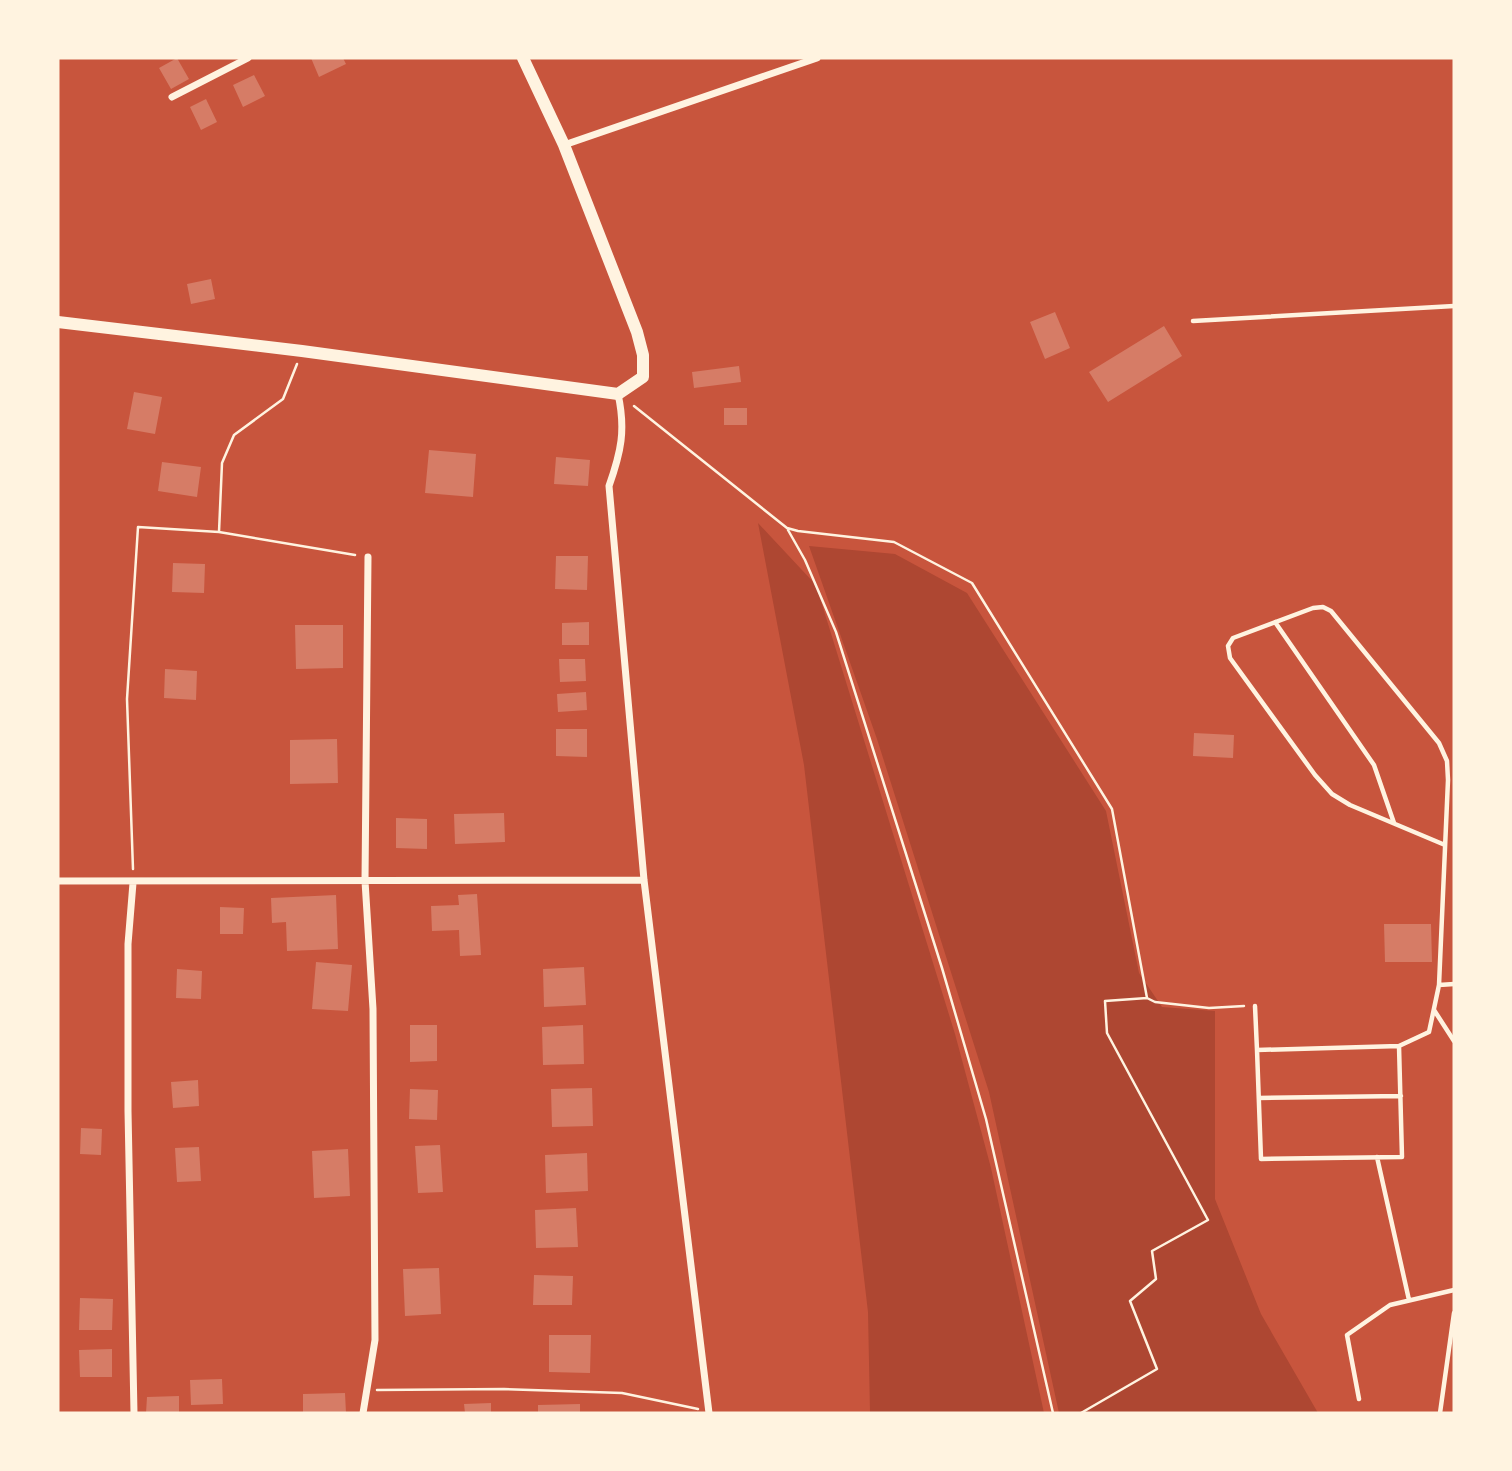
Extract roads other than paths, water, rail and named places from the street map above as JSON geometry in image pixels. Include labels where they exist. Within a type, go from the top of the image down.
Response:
[{"type":"street","points":[[172,97],[248,58]]},
{"type":"street","points":[[58,322],[302,351],[618,394],[643,377],[643,355],[637,332],[564,145],[523,58]]},
{"type":"street","points":[[564,145],[817,58]]},
{"type":"street","points":[[618,394],[623,414],[622,446],[610,486],[644,880],[709,1412]]},
{"type":"street","points":[[363,1413],[375,1339],[373,1009],[365,881],[368,557]]},
{"type":"street","points":[[58,881],[133,883],[644,880]]},
{"type":"street","points":[[133,883],[128,944],[128,1111],[134,1413]]},
{"type":"lane","points":[[1194,321],[1454,306]]},
{"type":"lane","points":[[1257,1051],[1399,1046],[1429,1032],[1440,985],[1448,780],[1447,761],[1439,743],[1331,611],[1323,607],[1313,608],[1233,638],[1228,646],[1230,658],[1315,775],[1332,794],[1350,805],[1445,845]]},
{"type":"lane","points":[[1275,622],[1374,765],[1394,823]]},
{"type":"lane","points":[[1440,985],[1454,984]]},
{"type":"lane","points":[[1255,1006],[1261,1159],[1402,1157],[1399,1046]]},
{"type":"lane","points":[[1434,1010],[1454,1041]]},
{"type":"lane","points":[[1259,1098],[1401,1096]]},
{"type":"lane","points":[[1377,1157],[1409,1300]]},
{"type":"lane","points":[[1359,1399],[1347,1335],[1391,1305],[1454,1290]]},
{"type":"lane","points":[[1440,1413],[1454,1313]]}]
